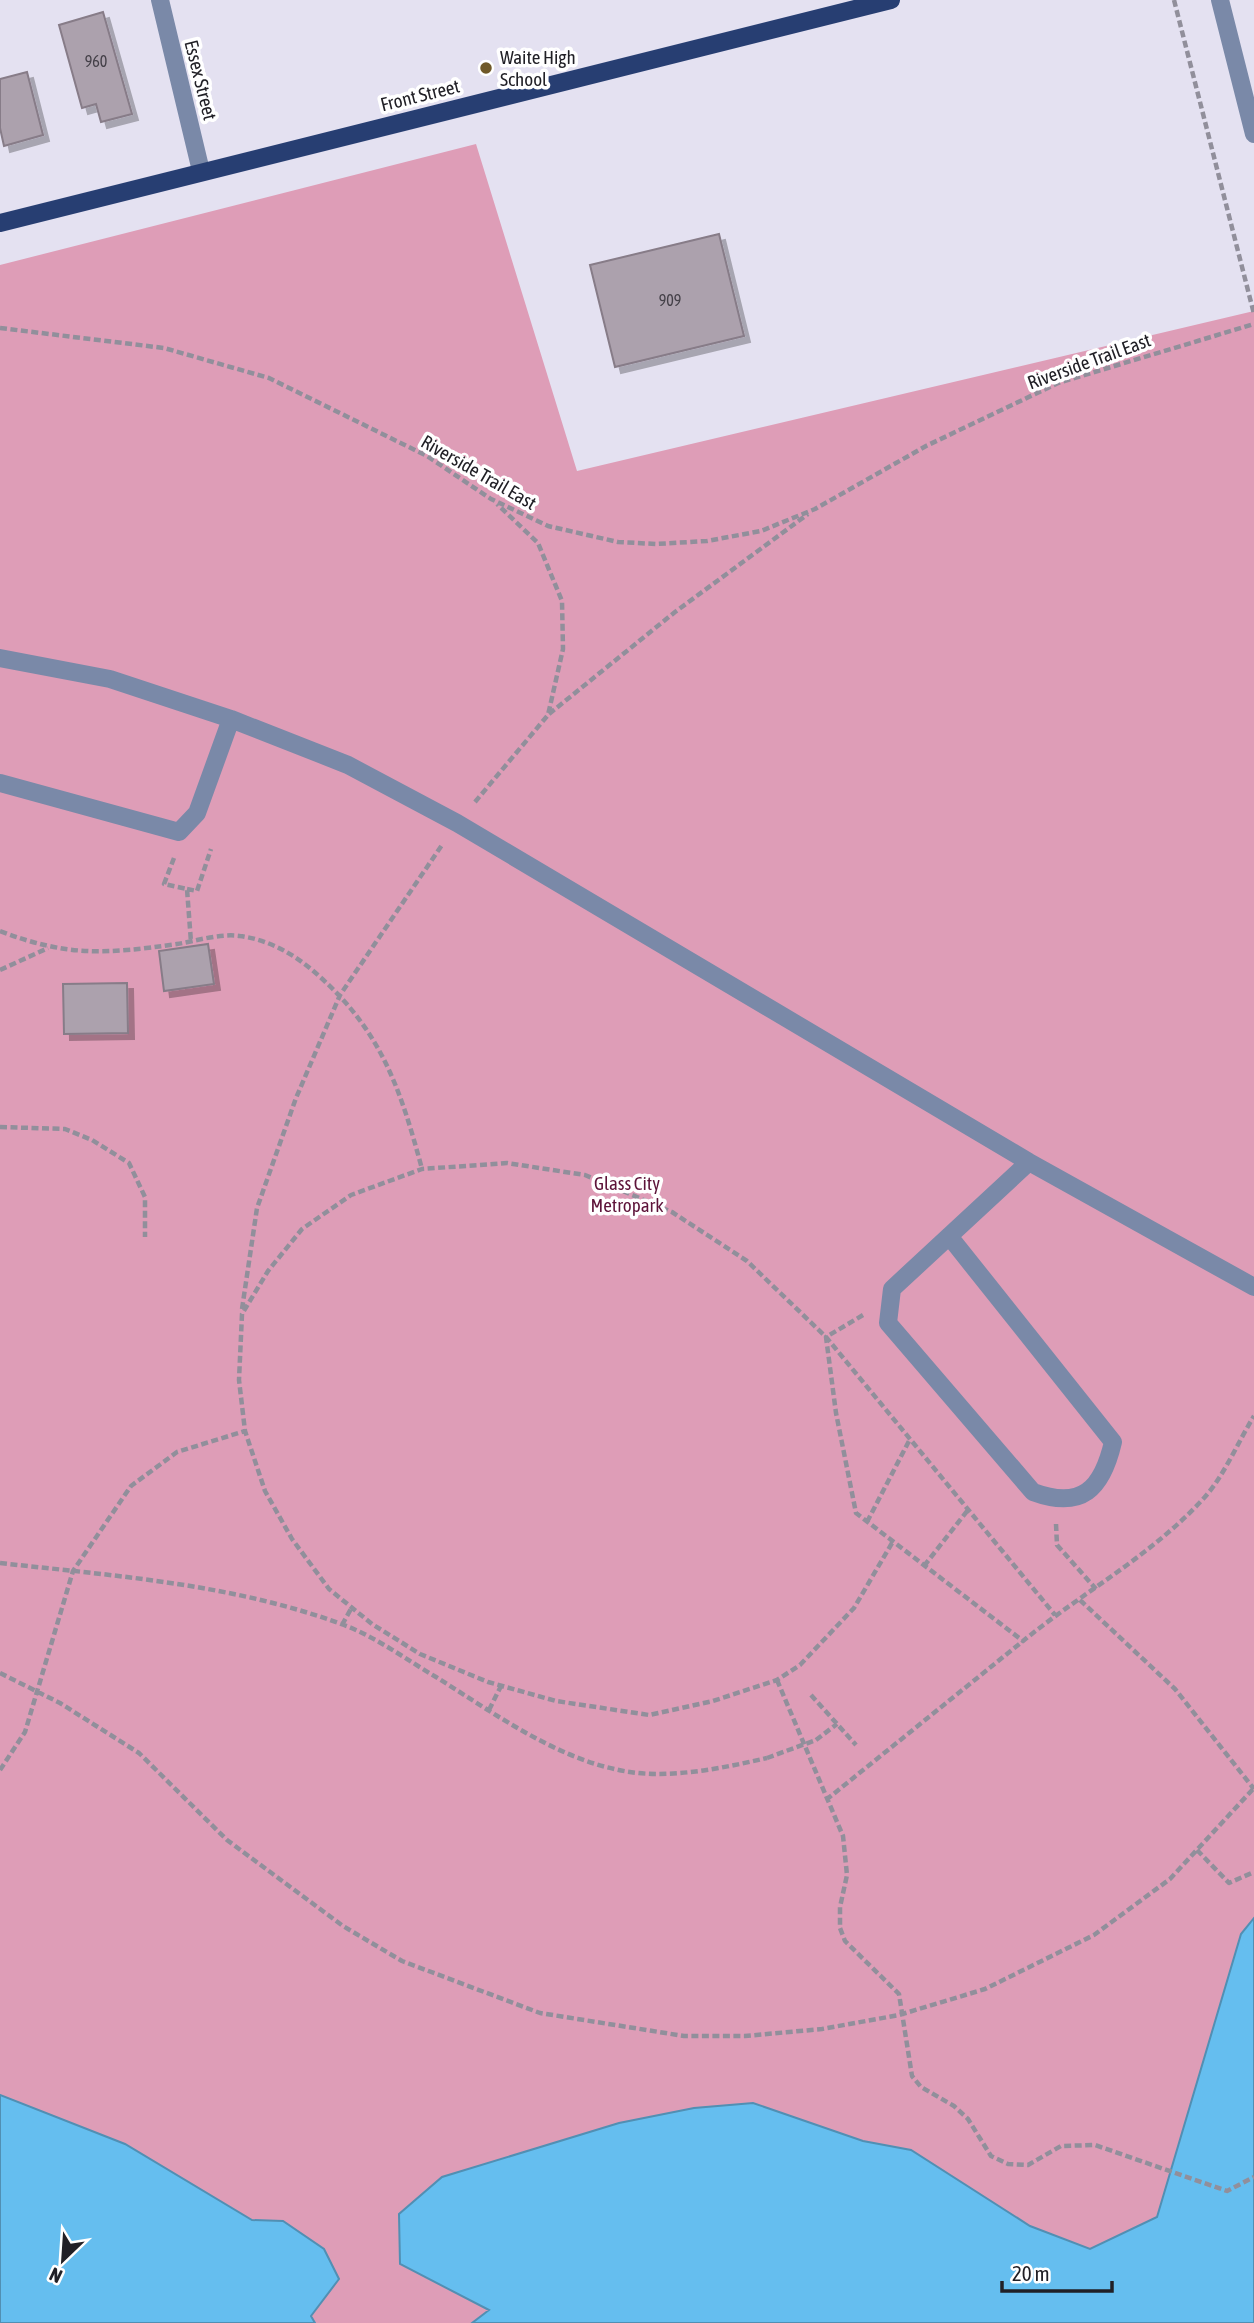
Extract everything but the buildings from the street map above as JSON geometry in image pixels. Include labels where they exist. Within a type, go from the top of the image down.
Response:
[{"type":"main road","name":"Front Street","points":[[0,223],[891,0]]},
{"type":"street","name":"Essex Street","points":[[159,0],[201,171]]},
{"type":"street","points":[[1220,0],[1254,134]]},
{"type":"street","points":[[0,658],[110,679],[232,719],[348,765],[457,822],[1029,1162],[1254,1287]]},
{"type":"street","points":[[0,783],[179,832],[197,813],[232,719]]},
{"type":"street","points":[[949,1236],[1112,1442],[1107,1470],[1088,1493],[1055,1500],[1033,1492],[888,1322],[892,1289],[949,1236],[1029,1162]]},
{"type":"path","points":[[1174,0],[1254,314]]},
{"type":"path","name":"Riverside Trail East","points":[[0,328],[164,348],[269,378],[427,456],[491,499],[548,526],[574,534],[656,544],[707,541],[761,531],[815,509],[926,446],[1058,383],[1254,324]]},
{"type":"path","points":[[491,499],[538,543],[562,601],[563,649],[548,715]]},
{"type":"path","points":[[815,509],[676,612],[548,715],[457,822],[340,995],[296,1098],[257,1208],[242,1314],[239,1380],[245,1431],[265,1491],[292,1539],[329,1589],[420,1654],[502,1686],[556,1701],[649,1715],[713,1701],[777,1680],[800,1665],[854,1608],[892,1543]]},
{"type":"path","points":[[179,832],[177,850],[164,884],[197,891],[211,849]]},
{"type":"path","points":[[187,889],[191,942]]},
{"type":"path","points":[[0,931],[49,948],[82,953],[122,952],[239,935],[275,946],[299,959],[340,995],[379,1044],[404,1100],[422,1170]]},
{"type":"path","points":[[0,970],[49,948]]},
{"type":"path","points":[[0,1127],[65,1129],[92,1140],[129,1163],[145,1198],[145,1237]]},
{"type":"path","points":[[242,1314],[268,1271],[302,1229],[351,1195],[422,1170],[507,1163],[585,1175],[672,1212],[747,1261],[827,1337],[1055,1615]]},
{"type":"path","points":[[827,1337],[861,1316],[890,1305]]},
{"type":"path","points":[[827,1337],[836,1413],[856,1513],[1023,1641]]},
{"type":"path","points":[[826,1800],[1055,1615],[1144,1554],[1205,1497],[1254,1416]]},
{"type":"path","points":[[0,1770],[25,1732],[73,1571],[131,1486],[177,1452],[245,1431]]},
{"type":"path","points":[[867,1522],[910,1439]]},
{"type":"path","points":[[1055,1500],[1057,1545],[1096,1589]]},
{"type":"path","points":[[924,1566],[968,1510]]},
{"type":"path","points":[[0,1563],[192,1586],[291,1606],[341,1625],[415,1664],[529,1735],[589,1761],[623,1770],[656,1774],[725,1767],[767,1758],[816,1740],[837,1724]]},
{"type":"path","points":[[0,1673],[39,1692],[139,1753],[227,1840],[343,1926],[402,1961],[540,2013],[684,2036],[745,2036],[822,2029],[904,2013],[985,1989],[1094,1935],[1170,1879],[1254,1789],[1175,1689],[1080,1600]]},
{"type":"path","points":[[341,1625],[352,1608]]},
{"type":"path","points":[[415,1664],[420,1654]]},
{"type":"path","points":[[777,1680],[843,1836],[847,1874],[840,1907],[843,1935],[858,1955],[879,1971],[899,1994],[912,2076],[921,2087],[954,2106],[968,2119],[991,2156],[1009,2164],[1027,2165],[1061,2146],[1095,2145],[1227,2191],[1254,2176]]},
{"type":"path","points":[[489,1710],[502,1686]]},
{"type":"path","points":[[811,1695],[856,1745]]},
{"type":"path","points":[[1198,1850],[1229,1883],[1254,1872]]},
{"type":"green space","name":"Glass City Metropark","points":[[476,144],[577,471],[1254,311],[1254,1918],[1241,1934],[1157,2218],[1090,2249],[1030,2226],[911,2150],[863,2141],[753,2103],[694,2108],[619,2123],[442,2177],[400,2214],[400,2264],[489,2310],[472,2323],[315,2323],[311,2316],[339,2279],[283,2221],[252,2220],[125,2144],[0,2095],[0,265]]},
{"type":"water","points":[[1254,1918],[1254,2323],[472,2323],[489,2310],[400,2264],[399,2214],[442,2177],[619,2123],[694,2108],[753,2103],[863,2141],[911,2150],[1030,2226],[1090,2249],[1157,2217],[1241,1934]]},
{"type":"water","points":[[0,2095],[125,2144],[252,2220],[283,2221],[324,2249],[339,2279],[311,2316],[315,2323],[0,2323]]},
{"type":"place","name":"Waite High School","points":[[486,68]]}]
